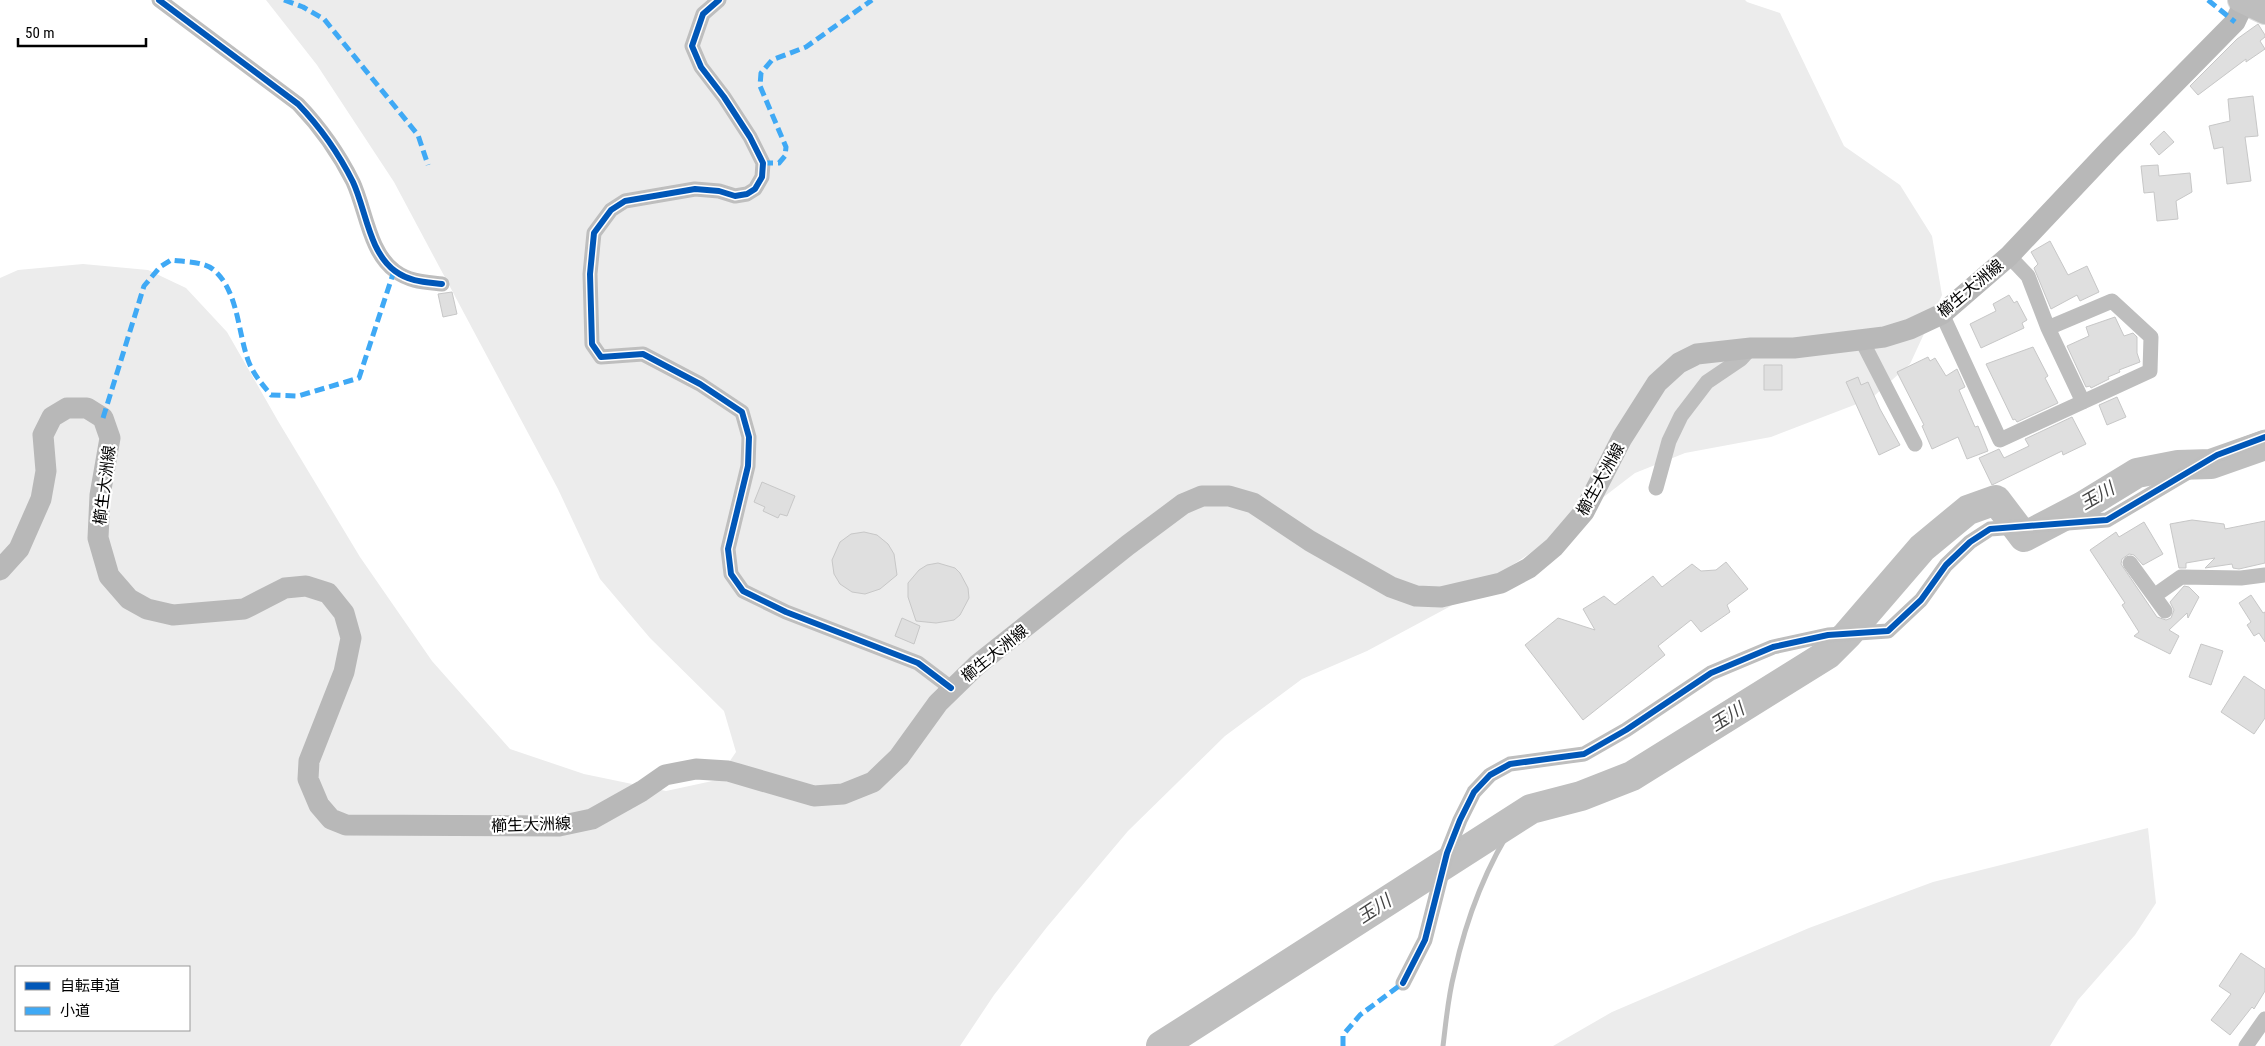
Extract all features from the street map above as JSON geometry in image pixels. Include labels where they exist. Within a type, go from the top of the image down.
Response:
[{"type":"main road","name":"櫛生大洲線","points":[[0,570],[19,548],[41,499],[46,472],[43,435],[52,417],[67,408],[87,408],[103,418],[110,438],[100,495],[98,538],[109,576],[129,599],[147,608],[173,615],[244,609],[285,588],[306,586],[328,593],[344,613],[351,638],[344,672],[309,761],[308,779],[318,805],[331,819],[346,825],[559,826],[592,819],[642,791],[665,774],[696,769],[728,771],[814,796],[843,794],[873,782],[899,758],[951,688],[1128,545],[1183,504],[1202,496],[1229,496],[1253,503],[1310,541],[1391,588],[1416,596],[1441,598],[1502,583],[1529,568],[1554,547],[1584,512],[1622,438],[1657,383],[1678,363],[1697,354],[1751,348],[1794,348],[1884,337],[1910,329],[1942,314],[2009,256],[2250,5]]},
{"type":"street","points":[[159,0],[298,104],[316,122],[352,182],[364,210],[373,239],[384,259],[394,271],[412,281],[442,284]]},
{"type":"street","points":[[719,0],[703,14],[692,46],[701,67],[724,97],[750,137],[763,163],[762,177],[755,189],[747,194],[735,196],[719,191],[695,189],[625,201],[611,210],[594,233],[590,274],[592,344],[600,357],[643,354],[700,384],[742,412],[749,437],[748,466],[728,549],[731,574],[743,591],[786,612],[918,663],[951,688]]},
{"type":"street","points":[[2009,256],[2028,276],[2048,328],[2083,402]]},
{"type":"street","points":[[1942,314],[2000,440],[2150,371],[2151,337],[2112,301],[2048,328]]},
{"type":"street","points":[[1862,341],[1915,444]]},
{"type":"street","points":[[1656,488],[1669,441],[1681,416],[1707,382],[1740,359],[1751,348]]},
{"type":"street","points":[[1403,983],[1425,940],[1447,853],[1460,820],[1474,792],[1490,775],[1510,764],[1584,754],[1626,730],[1711,673],[1773,646],[1828,635],[1888,631],[1921,600],[1946,564],[1970,542],[1990,530],[2107,520],[2217,454],[2265,437]]},
{"type":"street","points":[[2130,563],[2165,611]]},
{"type":"street","points":[[2154,596],[2182,577],[2241,578],[2265,575]]},
{"type":"street","points":[[2249,1046],[2265,1018]]},
{"type":"shaded area","points":[[266,0],[1745,0],[1780,13],[1844,146],[1900,185],[1932,236],[1942,295],[1910,364],[1874,396],[1771,437],[1685,453],[1635,473],[1529,554],[1449,607],[1367,651],[1302,679],[1225,736],[1128,831],[1047,927],[994,995],[960,1046],[0,1046],[0,278],[18,270],[83,264],[148,270],[186,288],[227,332],[360,557],[432,661],[510,749],[584,774],[666,791],[717,780],[736,752],[724,711],[650,638],[600,579],[558,489],[394,182],[317,65]]},
{"type":"shaded area","points":[[2148,828],[2156,903],[2135,935],[2078,1000],[2050,1046],[1553,1046],[1612,1012],[1809,928],[1933,882]]},
{"type":"building","points":[[2258,24],[2265,35],[2260,41],[2265,49],[2246,62],[2246,59],[2198,95],[2190,86],[2237,39]]},
{"type":"building","points":[[2253,96],[2258,136],[2245,137],[2251,181],[2227,184],[2223,147],[2214,149],[2209,126],[2230,121],[2228,99]]},
{"type":"building","points":[[2164,131],[2174,142],[2159,155],[2150,144]]},
{"type":"building","points":[[2158,165],[2159,176],[2190,173],[2192,192],[2176,201],[2178,219],[2157,221],[2154,192],[2144,193],[2141,166]]},
{"type":"building","points":[[2050,241],[2068,275],[2087,266],[2099,292],[2080,301],[2077,295],[2051,309],[2034,268],[2038,264],[2031,252]]},
{"type":"building","points":[[452,292],[457,314],[443,317],[438,294]]},
{"type":"building","points":[[2009,295],[2014,303],[2017,301],[2027,320],[2022,323],[2024,328],[1981,348],[1970,324],[1996,311],[1993,304]]},
{"type":"building","points":[[2115,317],[2124,336],[2133,333],[2137,337],[2137,353],[2140,362],[2119,370],[2120,372],[2091,388],[2090,386],[2086,387],[2067,346],[2089,336],[2086,327]]},
{"type":"building","points":[[2033,347],[2048,376],[2045,378],[2058,403],[2017,422],[2015,419],[2013,420],[1986,364]]},
{"type":"building","points":[[1928,357],[1930,361],[1935,358],[1946,376],[1957,369],[1965,387],[1959,390],[1975,427],[1978,426],[1988,451],[1967,459],[1958,437],[1932,449],[1922,426],[1924,425],[1897,372]]},
{"type":"building","points":[[1764,365],[1782,365],[1782,390],[1764,390]]},
{"type":"building","points":[[1858,377],[1861,385],[1868,382],[1880,409],[1900,445],[1879,455],[1846,382]]},
{"type":"building","points":[[2117,397],[2126,417],[2107,425],[2099,405]]},
{"type":"building","points":[[2072,417],[2086,444],[2063,455],[2062,451],[1992,485],[1979,458],[1999,449],[2004,458],[2029,446],[2025,439]]},
{"type":"building","points":[[762,482],[795,496],[787,516],[780,514],[778,518],[763,511],[765,507],[754,502]]},
{"type":"building","points":[[2192,520],[2224,524],[2225,529],[2265,521],[2265,563],[2239,569],[2233,568],[2232,564],[2205,568],[2215,558],[2186,563],[2186,568],[2179,568],[2170,524]]},
{"type":"building","points":[[2144,522],[2163,554],[2143,565],[2134,555],[2129,554],[2122,559],[2121,564],[2157,617],[2166,620],[2171,618],[2174,610],[2170,602],[2184,586],[2189,587],[2199,597],[2188,618],[2187,613],[2169,630],[2179,636],[2170,654],[2134,636],[2139,632],[2122,605],[2125,603],[2090,550],[2116,532],[2119,537]]},
{"type":"building","points":[[864,532],[877,535],[888,544],[894,554],[897,575],[880,589],[865,594],[852,592],[840,584],[834,574],[832,560],[840,542],[851,534]]},
{"type":"building","points":[[1726,562],[1748,589],[1727,605],[1730,612],[1701,632],[1691,620],[1658,646],[1665,655],[1583,720],[1525,645],[1558,618],[1595,630],[1583,609],[1604,596],[1615,605],[1653,576],[1662,587],[1692,564],[1701,571],[1716,570]]},
{"type":"building","points":[[938,563],[955,568],[960,573],[968,588],[969,598],[960,615],[954,620],[936,623],[916,621],[908,597],[908,583],[919,570],[927,565]]},
{"type":"building","points":[[2251,595],[2263,613],[2265,612],[2265,642],[2259,633],[2254,636],[2247,625],[2251,622],[2239,603]]},
{"type":"building","points":[[902,618],[920,626],[914,644],[895,636]]},
{"type":"building","points":[[2201,644],[2223,651],[2211,685],[2189,677]]},
{"type":"building","points":[[2244,676],[2265,690],[2265,718],[2254,734],[2221,712]]},
{"type":"building","points":[[2241,953],[2265,969],[2265,991],[2254,1009],[2252,1007],[2230,1035],[2211,1020],[2231,994],[2219,986]]},
{"type":"waterway","name":"玉川","points":[[1161,1046],[1531,809],[1581,796],[1632,776],[1828,654],[1847,635],[1922,548],[1968,510],[1996,500],[2024,537],[2083,506],[2137,473],[2178,465],[2211,464],[2265,445]]},
{"type":"waterway","points":[[1443,1046],[1452,983],[1471,913],[1496,855],[1517,819]]},
{"type":"marked path","points":[[284,0],[303,7],[324,19],[418,135],[428,165]]},
{"type":"marked path","points":[[763,163],[779,163],[785,156],[786,147],[760,86],[761,73],[772,60],[806,47],[872,0]]},
{"type":"marked path","points":[[2208,0],[2235,22]]},
{"type":"marked path","points":[[103,418],[144,286],[160,267],[171,260],[206,265],[223,280],[233,301],[250,365],[271,395],[298,396],[359,378],[394,271]]},
{"type":"marked path","points":[[1343,1046],[1343,1035],[1360,1015],[1403,983]]},
{"type":"cycle path","points":[[159,0],[298,104],[321,131],[348,172],[374,242],[386,263],[406,277],[418,281],[442,284]]},
{"type":"cycle path","points":[[719,0],[703,14],[692,46],[701,67],[724,97],[750,137],[763,163],[762,177],[755,189],[747,194],[735,196],[719,191],[695,189],[625,201],[611,210],[594,233],[590,274],[592,344],[601,357],[643,354],[700,384],[742,412],[749,437],[748,466],[728,549],[731,574],[743,591],[786,612],[918,663],[951,688]]},
{"type":"cycle path","points":[[1403,983],[1425,940],[1447,853],[1460,820],[1474,792],[1490,775],[1510,764],[1584,754],[1626,730],[1711,673],[1773,647],[1828,635],[1888,631],[1921,600],[1946,565],[1970,542],[1990,529],[2107,520],[2217,455],[2265,437]]}]
